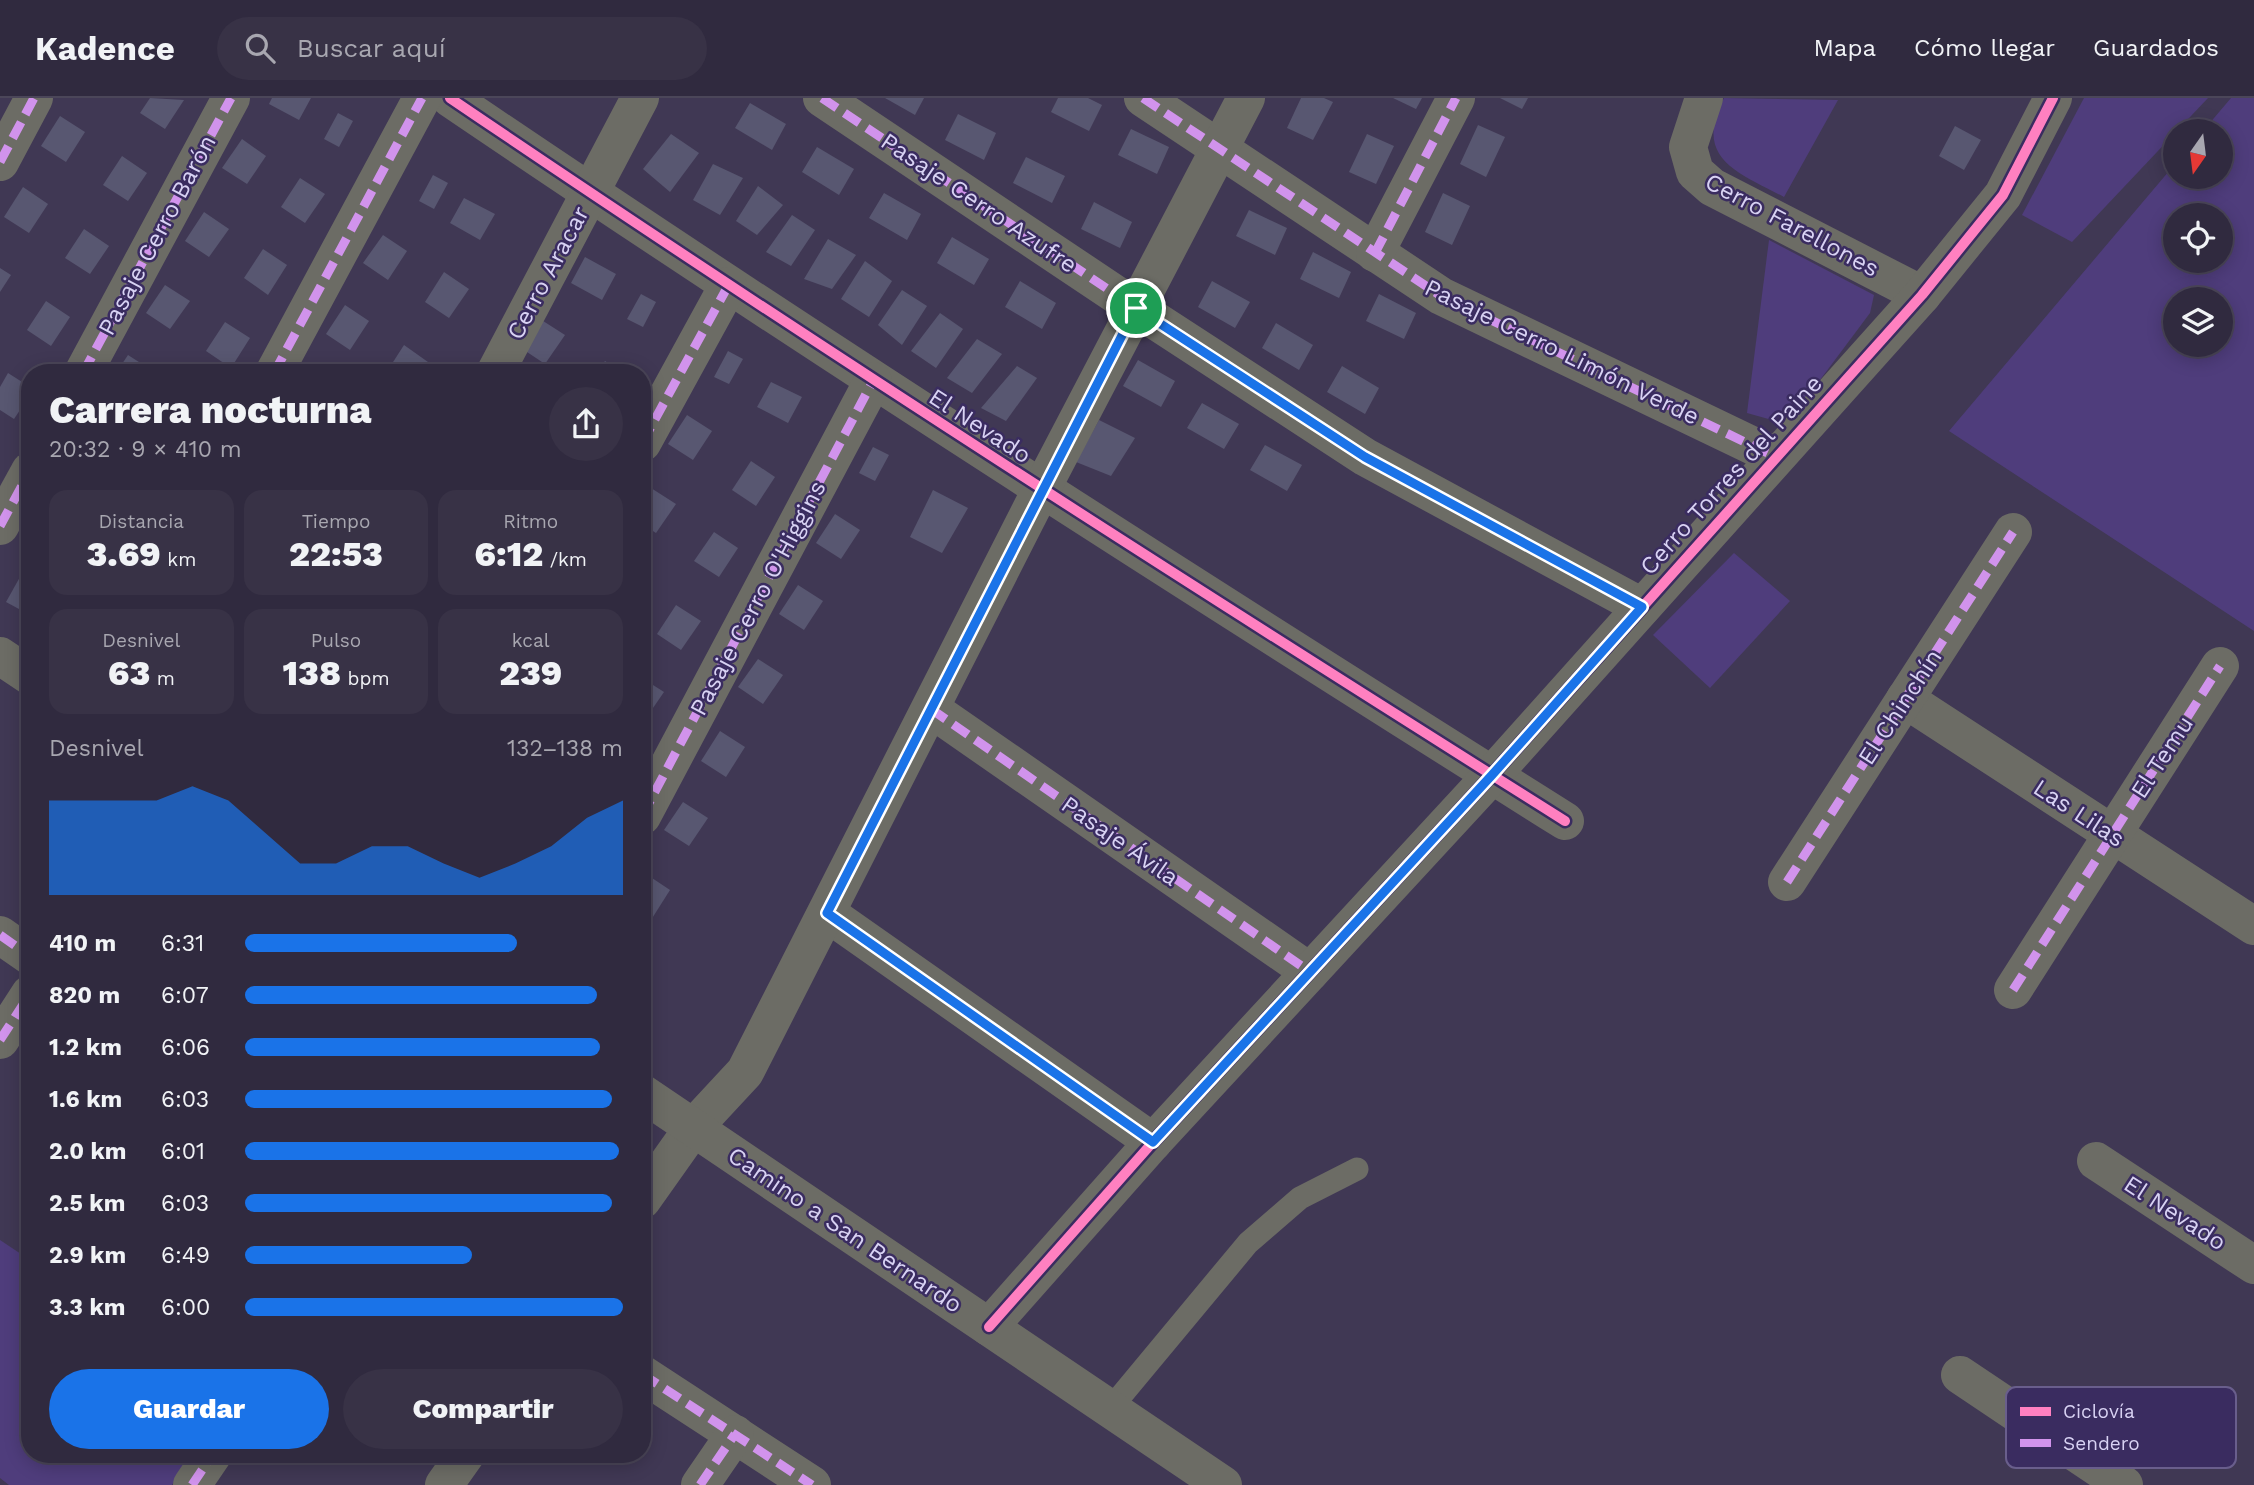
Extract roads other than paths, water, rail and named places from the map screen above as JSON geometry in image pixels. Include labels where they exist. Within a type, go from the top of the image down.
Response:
[{"type":"street","points":[[0,162],[34,98]]},
{"type":"street","name":"Pasaje Cerro Barón","points":[[88,364],[231,98]]},
{"type":"street","points":[[279,364],[422,98]]},
{"type":"street","name":"El Nevado","points":[[450,98],[728,286],[1041,490],[1565,821]]},
{"type":"street","name":"Cerro Aracar","points":[[500,364],[640,98]]},
{"type":"street","name":"Pasaje Cerro Azufre","points":[[822,98],[1365,457],[1642,607]]},
{"type":"street","name":"Pasaje Cerro Limón Verde","points":[[1143,98],[1441,296],[1776,457]]},
{"type":"street","points":[[651,1187],[693,1128],[745,1072],[1041,490],[1246,98]]},
{"type":"street","points":[[1375,253],[1456,98]]},
{"type":"street","name":"Cerro Farellones","points":[[1704,98],[1688,147],[1695,172],[1712,187],[1922,295]]},
{"type":"street","name":"Cerro Torres del Paine","points":[[989,1327],[1153,1142],[1492,775],[1922,295],[2003,195],[2053,98]]},
{"type":"street","points":[[651,427],[728,286]]},
{"type":"street","name":"Pasaje Cerro O'Higgins","points":[[651,799],[873,381]]},
{"type":"street","points":[[0,526],[21,488]]},
{"type":"street","name":"El Chinchín","points":[[1787,882],[2013,532]]},
{"type":"street","points":[[0,656],[21,671]]},
{"type":"street","name":"El Temu","points":[[2012,990],[2220,666]]},
{"type":"street","name":"Las Lilas","points":[[1905,699],[2254,926]]},
{"type":"street","name":"Pasaje Ávila","points":[[931,709],[1310,972]]},
{"type":"street","points":[[827,913],[1153,1142]]},
{"type":"street","points":[[0,935],[21,950]]},
{"type":"street","points":[[0,1040],[21,1008]]},
{"type":"street","name":"Camino a San Bernardo","points":[[651,1099],[1223,1485]]},
{"type":"street","name":"El Nevado","points":[[2096,1161],[2254,1265]]},
{"type":"street","points":[[1960,1375],[2006,1406]]},
{"type":"street","points":[[651,1380],[812,1485]]},
{"type":"street","points":[[700,1485],[735,1434]]},
{"type":"street","points":[[192,1485],[207,1463]]},
{"type":"street","points":[[444,1485],[460,1463]]},
{"type":"street","points":[[2099,1468],[2124,1485]]},
{"type":"lane","points":[[1110,1409],[1248,1243],[1300,1198],[1357,1169]]}]
